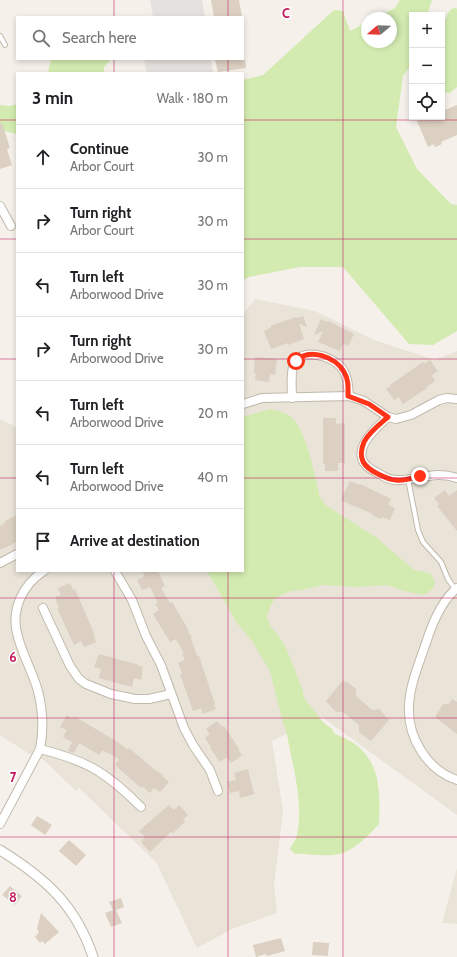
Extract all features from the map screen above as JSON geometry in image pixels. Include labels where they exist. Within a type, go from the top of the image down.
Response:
[{"type":"street","points":[[0,206],[11,226]]},
{"type":"street","points":[[292,398],[292,374],[294,365],[300,358],[313,355],[328,358],[341,367],[348,382],[348,396]]},
{"type":"street","points":[[244,404],[262,398],[348,396],[369,404],[388,417],[396,419],[414,414],[440,400],[447,398],[457,399]]},
{"type":"street","points":[[388,417],[366,438],[362,450],[362,460],[368,468],[387,478],[396,480],[439,474],[457,478]]},
{"type":"street","points":[[0,563],[16,555]]},
{"type":"street","points":[[0,824],[40,749],[43,724],[41,704],[32,672],[17,636],[16,622],[18,606],[24,590],[33,579],[43,572]]},
{"type":"street","points":[[116,572],[134,605],[146,636],[161,665],[184,728],[193,745],[210,770],[218,791]]},
{"type":"street","points":[[456,588],[444,604],[428,636],[416,673],[409,706],[412,731],[423,754],[442,773],[457,780]]},
{"type":"street","points":[[43,608],[70,666],[83,682],[111,694],[135,699],[148,699],[171,694]]},
{"type":"street","points":[[40,749],[65,756],[97,771],[112,781],[141,807]]},
{"type":"street","points":[[0,850],[40,877],[61,898],[79,926],[93,957]]},
{"type":"lane","points":[[0,36],[6,45]]},
{"type":"lane","points":[[408,479],[418,530],[423,542],[441,562],[448,579],[456,588]]},
{"type":"shaded area","points":[[150,0],[202,0],[205,16],[153,16]]},
{"type":"shaded area","points":[[144,60],[211,60],[213,72],[148,72],[146,71]]},
{"type":"shaded area","points":[[255,299],[315,311],[374,340],[435,360],[457,351],[457,815],[322,717],[272,741],[283,811],[274,886],[277,913],[232,929],[197,948],[156,862],[79,788],[76,791],[44,760],[28,753],[0,735],[0,419],[16,427],[16,572],[244,572],[244,313]]},
{"type":"shaded area","points":[[457,868],[457,924],[442,923]]},
{"type":"green space","points":[[400,0],[432,0],[428,12],[409,12],[409,68],[403,76],[396,127],[417,169],[451,204],[457,205],[457,331],[433,345],[409,344],[343,267],[300,267],[249,277],[244,280],[244,80],[263,75],[334,10],[343,11],[350,31],[361,25],[361,48],[397,48],[397,12],[387,12],[395,8]]},
{"type":"green space","points":[[451,9],[457,9],[457,87],[450,93],[445,92],[445,20]]},
{"type":"green space","points":[[51,60],[110,60],[104,67],[104,72],[48,72]]},
{"type":"green space","points":[[16,104],[16,134],[0,130],[0,105],[9,106]]},
{"type":"green space","points":[[271,409],[291,417],[296,423],[306,442],[320,498],[327,506],[377,538],[414,570],[430,573],[435,583],[430,591],[423,595],[387,585],[356,587],[323,585],[291,591],[275,598],[270,607],[267,617],[270,626],[286,648],[302,688],[304,698],[335,734],[350,741],[361,749],[369,759],[378,782],[379,824],[356,846],[336,855],[295,854],[290,849],[296,839],[299,822],[298,796],[286,730],[270,671],[252,641],[237,623],[208,572],[244,572],[244,417]]},
{"type":"building","points":[[211,0],[239,0],[242,16],[214,16]]},
{"type":"building","points":[[245,59],[246,68],[218,72],[215,60]]},
{"type":"building","points":[[457,105],[457,135],[441,142],[442,144],[435,147],[434,144],[428,147],[417,121],[445,120],[445,110]]},
{"type":"building","points":[[0,123],[2,123],[10,148],[7,149],[12,165],[0,169]]},
{"type":"building","points":[[303,316],[307,327],[299,324],[304,339],[271,349],[264,331],[271,328],[270,326]]},
{"type":"building","points":[[321,319],[354,334],[348,346],[343,343],[340,351],[318,342],[323,331],[314,335]]},
{"type":"building","points":[[255,357],[277,359],[275,375],[270,374],[269,382],[255,380]]},
{"type":"building","points":[[430,360],[438,371],[432,375],[435,381],[403,404],[399,397],[394,400],[386,389],[423,362],[424,364]]},
{"type":"building","points":[[323,418],[336,418],[336,424],[345,423],[345,463],[338,463],[338,471],[325,471],[325,464],[323,464]]},
{"type":"building","points":[[350,481],[360,484],[391,499],[388,505],[395,508],[390,520],[382,517],[381,519],[342,501],[343,500],[341,499]]},
{"type":"building","points":[[445,490],[449,496],[457,490],[457,531],[437,506],[439,504],[434,498]]},
{"type":"building","points":[[16,516],[16,542],[0,550],[0,526],[5,523],[5,521]]},
{"type":"building","points":[[143,572],[158,572],[165,586],[161,588],[170,603],[172,602],[192,638],[191,639],[197,656],[199,656],[216,709],[203,714],[201,708],[193,711],[180,674],[182,673],[178,663],[185,660],[182,654],[184,653],[176,639],[170,642],[153,614],[159,610],[155,604],[158,603],[150,587],[142,590],[137,580],[145,576]]},
{"type":"building","points":[[70,583],[73,590],[75,589],[95,636],[96,642],[84,647],[81,641],[74,645],[57,608],[59,608],[55,597],[61,595],[58,588]]},
{"type":"building","points":[[99,654],[143,667],[141,680],[134,678],[132,687],[99,678],[101,669],[94,667]]},
{"type":"building","points":[[343,680],[356,689],[356,696],[372,710],[379,709],[389,720],[371,741],[359,732],[359,725],[343,712],[336,712],[326,701]]},
{"type":"building","points":[[452,699],[457,702],[457,734],[435,717],[443,704],[449,704]]},
{"type":"building","points":[[67,715],[73,719],[74,716],[128,750],[129,748],[163,775],[162,776],[169,782],[160,792],[154,788],[150,793],[142,786],[141,788],[115,765],[119,759],[102,750],[99,755],[79,743],[74,753],[68,751],[72,742],[63,737],[67,730],[60,727]]},
{"type":"building","points":[[217,721],[222,727],[224,726],[242,755],[231,763],[227,757],[220,762],[205,738],[210,734],[206,729]]},
{"type":"building","points":[[248,769],[254,794],[240,798],[239,791],[230,793],[227,782],[236,780],[234,773]]},
{"type":"building","points":[[169,805],[174,810],[179,805],[188,815],[183,820],[185,822],[173,833],[171,832],[150,852],[141,842],[145,837],[139,831]]},
{"type":"building","points":[[37,816],[52,825],[45,835],[31,825]]},
{"type":"building","points":[[69,840],[86,855],[76,866],[59,851]]},
{"type":"building","points":[[10,886],[22,896],[15,905],[2,895]]},
{"type":"building","points":[[121,898],[124,907],[116,910],[122,923],[111,927],[105,913],[113,910],[109,902]]},
{"type":"building","points":[[41,913],[59,932],[45,944],[42,941],[40,943],[35,937],[39,932],[37,929]]},
{"type":"building","points":[[281,938],[285,951],[267,956],[266,954],[256,957],[253,945]]},
{"type":"building","points":[[313,942],[329,943],[328,956],[312,955]]},
{"type":"route","points":[[296,361],[302,356],[308,355],[321,356],[333,361],[341,367],[346,375],[348,382],[348,396],[357,398],[369,404],[388,417],[373,430],[364,442],[362,460],[368,468],[394,480],[420,476]]}]
